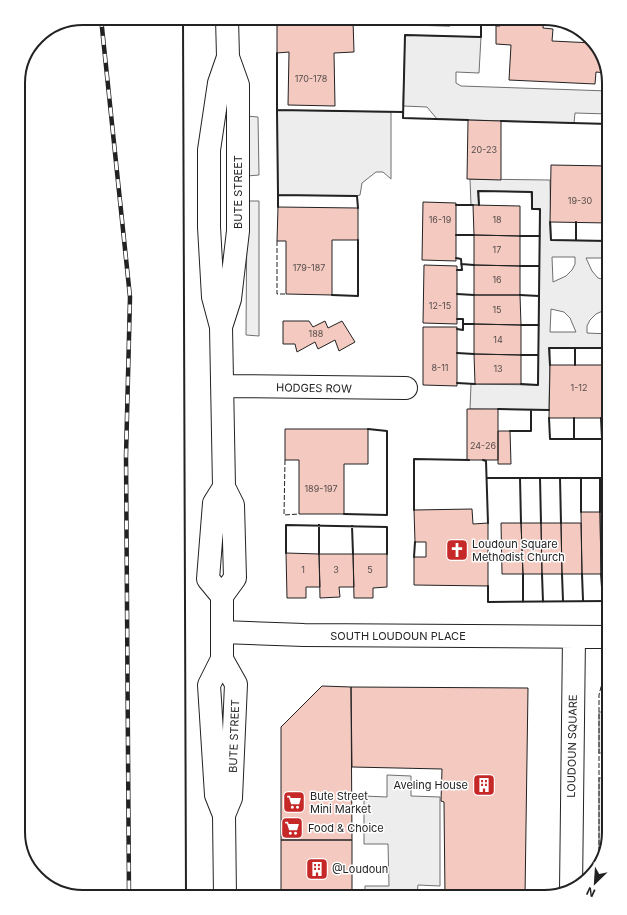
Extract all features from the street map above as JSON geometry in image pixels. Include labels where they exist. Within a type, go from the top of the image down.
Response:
[{"type":"street","name":"BUTE STREET","points":[[221,327],[230,300],[238,231],[238,85],[228,57],[227,25]]},
{"type":"street","name":"BUTE STREET","points":[[225,890],[224,815],[231,798],[236,684],[222,659],[222,596],[235,578],[233,504],[224,487],[221,327],[213,297],[209,150],[219,83],[228,57]]},
{"type":"street","name":"HODGES ROW","points":[[222,386],[406,388]]},
{"type":"street","name":"SOUTH LOUDOUN PLACE","points":[[222,632],[304,635],[574,637]]},
{"type":"street","points":[[574,637],[602,637]]},
{"type":"street","name":"LOUDOUN SQUARE","points":[[571,883],[574,637]]},
{"type":"shaded area","points":[[405,35],[481,37],[479,73],[456,72],[456,83],[461,86],[602,91],[602,114],[575,113],[574,123],[437,119],[427,107],[403,106]]},
{"type":"shaded area","points":[[277,110],[391,112],[391,179],[383,172],[376,172],[362,183],[360,195],[357,196],[278,195]]},
{"type":"shaded area","points":[[246,116],[258,117],[259,175],[247,176]]},
{"type":"shaded area","points":[[470,179],[550,180],[551,240],[602,241],[602,258],[586,258],[592,271],[598,278],[602,279],[602,311],[596,314],[590,320],[587,326],[587,333],[602,334],[602,348],[550,348],[549,410],[470,409],[471,384],[538,385],[540,210],[532,209],[531,192],[479,191],[479,205],[471,205]],"holes":[[[552,257],[575,257],[575,264],[572,270],[566,276],[553,282]],[[551,309],[564,312],[570,318],[576,332],[550,332]]]},
{"type":"shaded area","points":[[247,201],[259,201],[259,336],[246,335]]},
{"type":"shaded area","points":[[599,712],[602,712],[602,753],[599,753]]},
{"type":"shaded area","points":[[387,775],[411,776],[411,796],[440,797],[440,886],[418,885],[418,890],[365,890],[365,886],[389,886],[388,844],[364,844],[364,796],[387,797]]},
{"type":"shaded area","points":[[599,778],[602,778],[602,840],[599,850]]},
{"type":"building","points":[[277,25],[353,25],[354,52],[334,53],[335,106],[288,105],[289,52],[277,53]]},
{"type":"building","points":[[404,25],[450,25],[450,26]]},
{"type":"building","points":[[543,25],[543,28],[553,29],[552,41],[586,43],[598,61],[601,73],[596,72],[595,84],[509,80],[511,45],[496,44],[496,26]]},
{"type":"building","points":[[468,120],[501,121],[501,180],[467,179]]},
{"type":"building","points":[[551,165],[602,166],[602,223],[550,222]]},
{"type":"building","points":[[423,202],[456,203],[456,261],[422,260]]},
{"type":"building","points":[[473,205],[520,206],[520,236],[474,235]]},
{"type":"building","points":[[278,207],[358,208],[358,240],[332,240],[332,295],[286,294],[286,241],[277,241]]},
{"type":"building","points":[[474,235],[520,236],[520,266],[474,265]]},
{"type":"building","points":[[424,265],[457,266],[457,324],[423,323]]},
{"type":"building","points":[[474,265],[520,266],[520,295],[474,295]]},
{"type":"building","points":[[474,295],[520,295],[521,325],[474,324]]},
{"type":"building","points":[[283,321],[309,321],[313,327],[325,321],[328,328],[342,321],[355,342],[339,351],[335,340],[318,349],[315,342],[297,352],[295,344],[283,344]]},
{"type":"building","points":[[474,324],[521,325],[521,355],[474,354]]},
{"type":"building","points":[[423,327],[457,327],[457,386],[423,385]]},
{"type":"building","points":[[474,354],[521,355],[521,384],[475,384]]},
{"type":"building","points":[[550,365],[602,365],[602,418],[549,418]]},
{"type":"building","points":[[467,409],[498,409],[498,460],[467,460]]},
{"type":"building","points":[[285,429],[368,429],[368,464],[344,464],[344,514],[299,514],[299,460],[285,460]]},
{"type":"building","points":[[498,431],[510,431],[511,464],[498,464]]},
{"type":"building","name":"Loudoun Square Methodist Church","points":[[472,509],[473,524],[488,523],[488,586],[414,585],[414,557],[426,557],[426,542],[415,542],[414,510]]},
{"type":"building","points":[[581,512],[600,512],[601,574],[582,574]]},
{"type":"building","points":[[600,512],[602,512],[602,574]]},
{"type":"building","points":[[501,523],[521,523],[523,574],[502,574]]},
{"type":"building","points":[[521,523],[541,523],[542,574],[523,574]]},
{"type":"building","points":[[541,523],[561,523],[562,574],[542,574]]},
{"type":"building","points":[[561,523],[581,523],[582,574],[562,574]]},
{"type":"building","points":[[286,553],[319,554],[320,587],[306,587],[306,598],[287,598]]},
{"type":"building","points":[[319,554],[353,554],[354,587],[339,587],[340,597],[320,598]]},
{"type":"building","points":[[353,554],[387,554],[387,587],[373,588],[373,598],[354,598]]},
{"type":"building","points":[[322,686],[351,687],[352,840],[281,840],[281,727]]},
{"type":"building","name":"Aveling House","points":[[351,687],[528,688],[525,890],[445,890],[444,802],[441,801],[442,769],[352,767]]},
{"type":"building","name":"@Loudoun","points":[[281,840],[352,840],[352,890],[281,890]]},
{"type":"railway","points":[[102,25],[130,297],[126,456],[129,890]]},
{"type":"fence","points":[[277,241],[277,294],[286,294]]},
{"type":"fence","points":[[285,460],[284,515],[299,514]]},
{"type":"fence","points":[[599,850],[599,695],[602,683]]},
{"type":"wall","points":[[183,25],[186,890]]},
{"type":"wall","points":[[468,120],[403,118],[405,35],[481,37],[481,25]]},
{"type":"wall","points":[[277,53],[277,110]]},
{"type":"wall","points":[[278,195],[277,110],[403,112]]},
{"type":"wall","points":[[501,121],[602,124]]},
{"type":"wall","points":[[479,205],[478,191],[532,192],[532,209],[540,209],[538,385],[521,384]]},
{"type":"wall","points":[[278,207],[278,195],[357,196],[358,208]]},
{"type":"wall","points":[[456,205],[473,205]]},
{"type":"wall","points":[[550,222],[551,240],[602,241]]},
{"type":"wall","points":[[576,222],[576,240]]},
{"type":"wall","points":[[456,235],[474,235]]},
{"type":"wall","points":[[520,236],[540,236]]},
{"type":"wall","points":[[332,295],[358,296],[358,240]]},
{"type":"wall","points":[[456,258],[461,259],[462,270],[457,270]]},
{"type":"wall","points":[[461,264],[474,265]]},
{"type":"wall","points":[[520,266],[539,266]]},
{"type":"wall","points":[[457,294],[474,295]]},
{"type":"wall","points":[[520,295],[539,296]]},
{"type":"wall","points":[[457,319],[463,319],[463,330],[457,329]]},
{"type":"wall","points":[[463,324],[474,324]]},
{"type":"wall","points":[[521,325],[539,325]]},
{"type":"wall","points":[[550,365],[549,348],[602,348]]},
{"type":"wall","points":[[575,348],[575,365]]},
{"type":"wall","points":[[457,353],[474,354]]},
{"type":"wall","points":[[521,355],[538,355]]},
{"type":"wall","points":[[457,383],[475,384]]},
{"type":"wall","points":[[498,409],[549,410]]},
{"type":"wall","points":[[510,431],[531,431],[531,410]]},
{"type":"wall","points":[[549,418],[550,439],[602,439]]},
{"type":"wall","points":[[574,418],[574,439]]},
{"type":"wall","points":[[601,418],[602,439]]},
{"type":"wall","points":[[344,514],[387,515],[387,431],[368,429]]},
{"type":"wall","points":[[414,510],[414,459],[469,460]]},
{"type":"wall","points":[[483,460],[486,461],[488,523]]},
{"type":"wall","points":[[487,478],[602,478]]},
{"type":"wall","points":[[520,478],[521,523]]},
{"type":"wall","points":[[540,478],[541,523]]},
{"type":"wall","points":[[560,478],[561,523]]},
{"type":"wall","points":[[581,478],[581,512]]},
{"type":"wall","points":[[600,478],[600,512]]},
{"type":"wall","points":[[286,553],[286,525],[387,527],[387,554]]},
{"type":"wall","points":[[319,525],[319,554]]},
{"type":"wall","points":[[352,526],[353,554]]},
{"type":"wall","points":[[414,557],[415,542]]},
{"type":"wall","points":[[523,574],[523,602]]},
{"type":"wall","points":[[542,574],[543,602]]},
{"type":"wall","points":[[562,574],[563,601]]},
{"type":"wall","points":[[582,574],[583,600]]},
{"type":"wall","points":[[601,574],[602,588]]},
{"type":"wall","points":[[488,586],[488,602],[602,601]]},
{"type":"place","name":"Loudoun Square Methodist Church","points":[[457,550]]},
{"type":"place","name":"Aveling House","points":[[484,785]]},
{"type":"place","name":"Bute Street Mini Market","points":[[294,802]]},
{"type":"place","name":"Food & Choice","points":[[292,828]]},
{"type":"place","name":"@Loudoun","points":[[317,869]]}]
